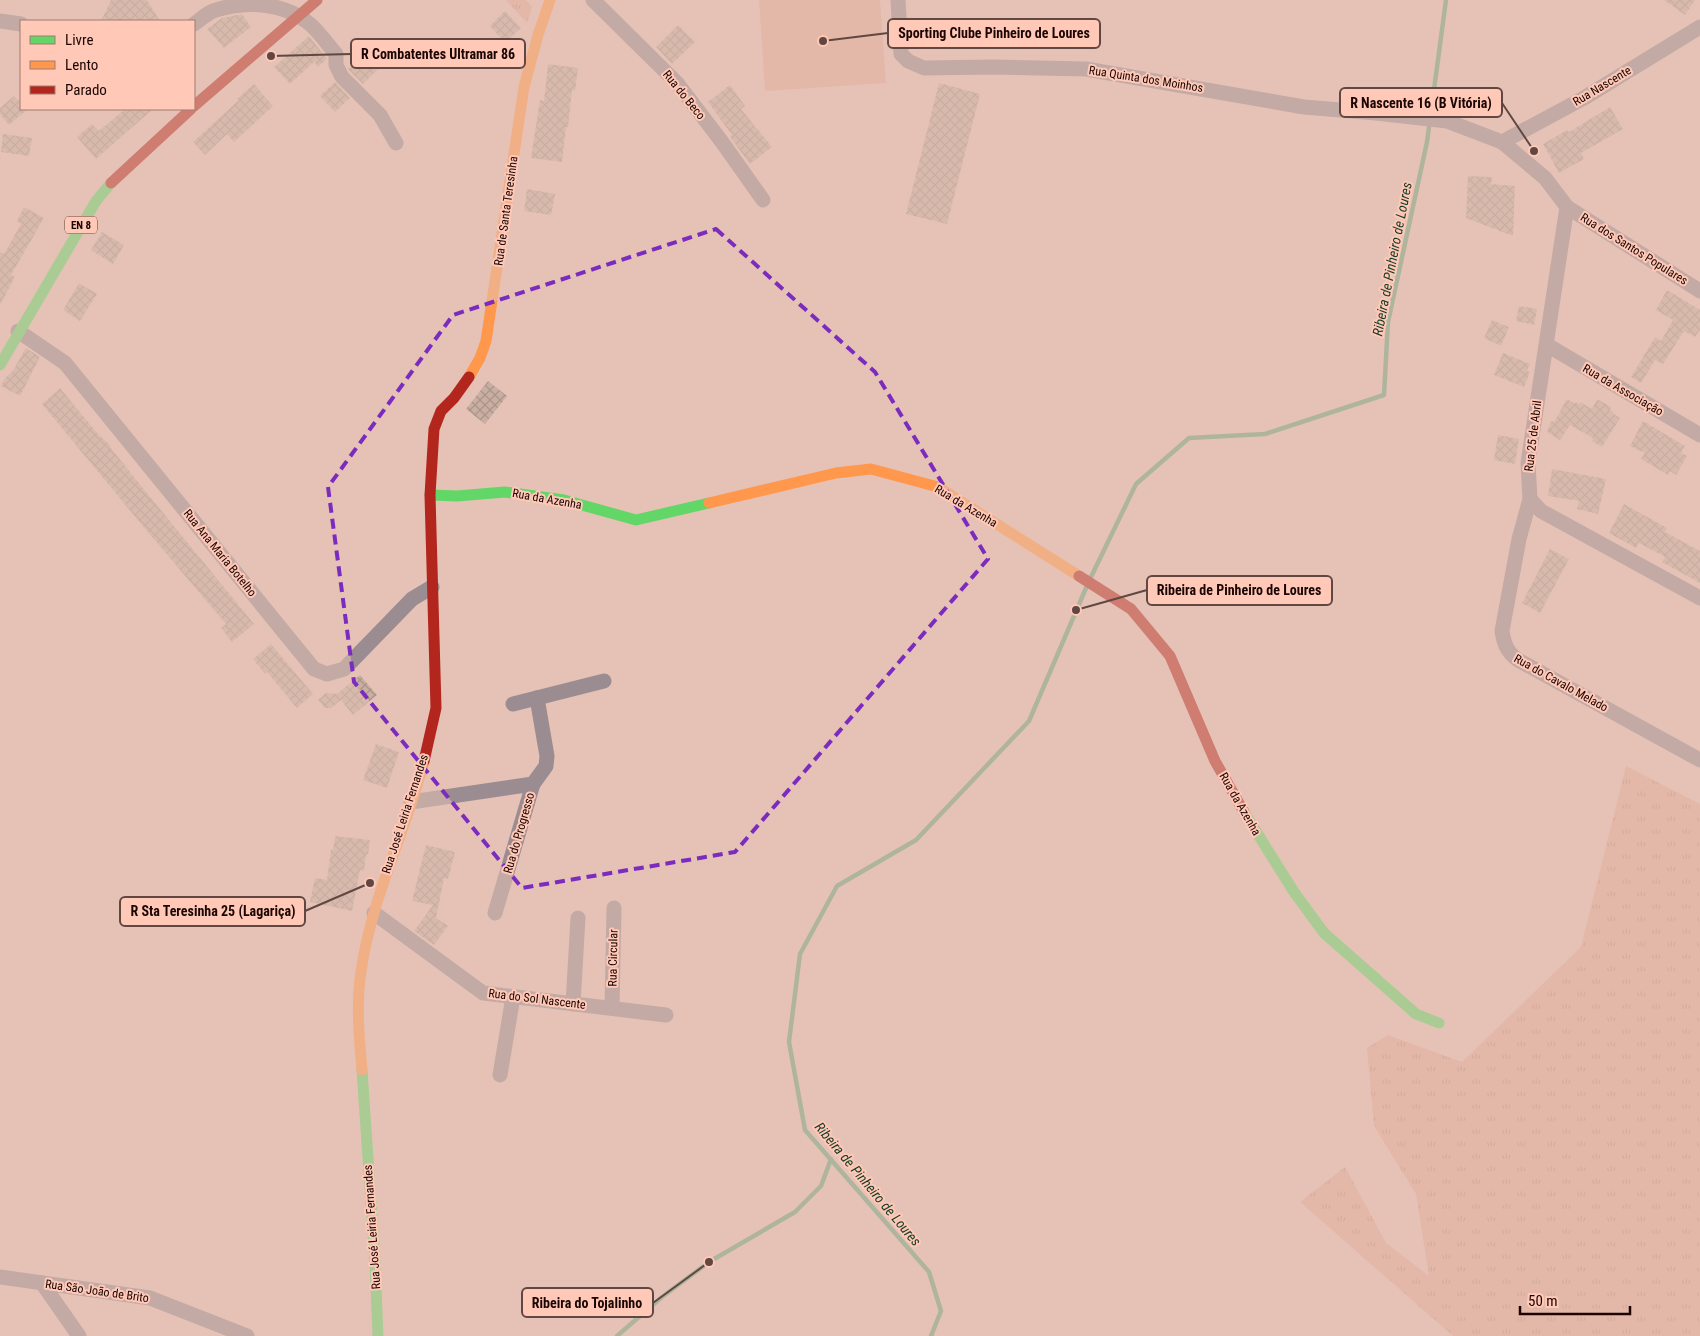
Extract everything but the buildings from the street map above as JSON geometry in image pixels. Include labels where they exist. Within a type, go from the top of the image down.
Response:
[{"type":"main road","points":[[195,105],[316,0]]},
{"type":"main road","name":"Rua de Santa Teresinha","points":[[441,411],[454,398],[472,374],[486,341],[524,87],[538,34],[550,0]]},
{"type":"main road","name":"EN 8","points":[[0,364],[96,201],[112,181],[190,110]]},
{"type":"main road","name":"Rua José Leiria Fernandes","points":[[378,1336],[358,997],[361,970],[374,913],[420,777],[436,708],[430,495],[434,429],[441,411]]},
{"type":"main road","name":"Rua da Azenha","points":[[430,495],[457,496],[505,492],[564,500],[636,520],[836,472],[871,469],[938,487],[1131,609],[1170,656],[1215,761],[1255,832],[1294,892],[1324,933],[1416,1014],[1439,1023]]},
{"type":"street","name":"Rua do Beco","points":[[593,0],[677,83],[763,200]]},
{"type":"street","name":"Rua Quinta dos Moinhos","points":[[898,0],[901,54],[908,61],[924,68],[1086,69],[1304,107],[1447,121],[1502,142]]},
{"type":"street","points":[[195,23],[211,6],[258,2],[279,6],[298,16],[312,26],[336,54],[336,65],[342,77],[380,115],[396,142]]},
{"type":"street","points":[[0,21],[20,24]]},
{"type":"street","name":"Rua Nascente","points":[[1502,142],[1584,98],[1700,27]]},
{"type":"street","name":"Rua dos Santos Populares","points":[[1502,142],[1544,178],[1567,207],[1700,290]]},
{"type":"street","name":"Rua 25 de Abril","points":[[1530,499],[1528,463],[1567,207]]},
{"type":"street","name":"Rua Ana Maria Botelho","points":[[18,331],[65,363],[314,669],[327,674],[344,669],[412,599],[432,587]]},
{"type":"street","name":"Rua da Associação","points":[[1547,345],[1700,435]]},
{"type":"street","points":[[1530,499],[1541,511],[1700,598]]},
{"type":"street","name":"Rua do Cavalo Melado","points":[[1530,499],[1519,540],[1502,631],[1508,653],[1700,760]]},
{"type":"street","points":[[513,704],[604,682]]},
{"type":"street","points":[[533,784],[546,766],[547,756],[537,698]]},
{"type":"street","name":"Rua do Progresso","points":[[410,802],[533,784],[495,913]]},
{"type":"street","name":"Rua Circular","points":[[612,1008],[614,908]]},
{"type":"street","name":"Rua do Sol Nascente","points":[[374,913],[483,993],[666,1015]]},
{"type":"street","points":[[573,1004],[578,918]]},
{"type":"street","points":[[500,1075],[513,997]]},
{"type":"street","name":"Rua São João de Brito","points":[[0,1277],[150,1298],[247,1336]]},
{"type":"street","points":[[42,1283],[79,1336]]},
{"type":"highlighted area","points":[[716,229],[875,372],[988,559],[735,852],[522,888],[354,682],[328,487],[453,315]]},
{"type":"green space","points":[[506,0],[526,0],[532,7],[527,23]]},
{"type":"green space","points":[[759,0],[880,0],[886,83],[765,91]]},
{"type":"green space","points":[[1626,766],[1700,804],[1700,1336],[1453,1336],[1300,1202],[1345,1167],[1386,1243],[1429,1276],[1416,1194],[1374,1126],[1367,1048],[1388,1035],[1462,1062],[1581,947]]},
{"type":"waterway","name":"Ribeira de Pinheiro de Loures","points":[[1091,577],[1136,484],[1189,438],[1265,434],[1384,395],[1388,322],[1427,142],[1446,0]]},
{"type":"waterway","name":"Ribeira de Pinheiro de Loures","points":[[931,1336],[941,1311],[929,1272],[805,1130],[789,1042],[800,954],[837,886],[916,840],[1029,721],[1086,588]]},
{"type":"waterway","points":[[617,1336],[662,1297],[709,1262],[795,1212],[821,1186],[831,1159]]},
{"type":"traffic: fast","points":[[0,365],[96,201],[111,183]]},
{"type":"traffic: fast","points":[[430,495],[457,496],[505,492],[564,500],[636,520],[709,503]]},
{"type":"traffic: fast","points":[[1244,812],[1294,892],[1324,933],[1416,1014],[1439,1023]]},
{"type":"traffic: fast","points":[[362,1070],[378,1336]]},
{"type":"traffic: slow","points":[[469,377],[480,358],[486,341],[524,87],[550,0]]},
{"type":"traffic: slow","points":[[709,503],[836,473],[871,469],[938,487],[1079,576]]},
{"type":"traffic: slow","points":[[362,1070],[358,1008],[361,972],[366,945],[381,891],[417,787],[424,761]]},
{"type":"traffic: jam","points":[[195,105],[317,0]]},
{"type":"traffic: jam","points":[[111,183],[190,110]]},
{"type":"traffic: jam","points":[[424,761],[436,708],[430,495],[434,429],[441,411],[454,398],[469,377]]},
{"type":"traffic: jam","points":[[1079,576],[1131,609],[1170,656],[1215,761],[1244,812]]},
{"type":"place","name":"Sporting Clube Pinheiro de Loures","points":[[823,41]]},
{"type":"place","name":"R Combatentes Ultramar 86","points":[[271,56]]},
{"type":"place","name":"R Nascente 16 (B Vitória)","points":[[1534,151]]},
{"type":"place","name":"Ribeira de Pinheiro de Loures","points":[[1076,610]]},
{"type":"place","name":"R Sta Teresinha 25 (Lagariça)","points":[[370,883]]},
{"type":"place","name":"Ribeira do Tojalinho","points":[[709,1262]]}]
